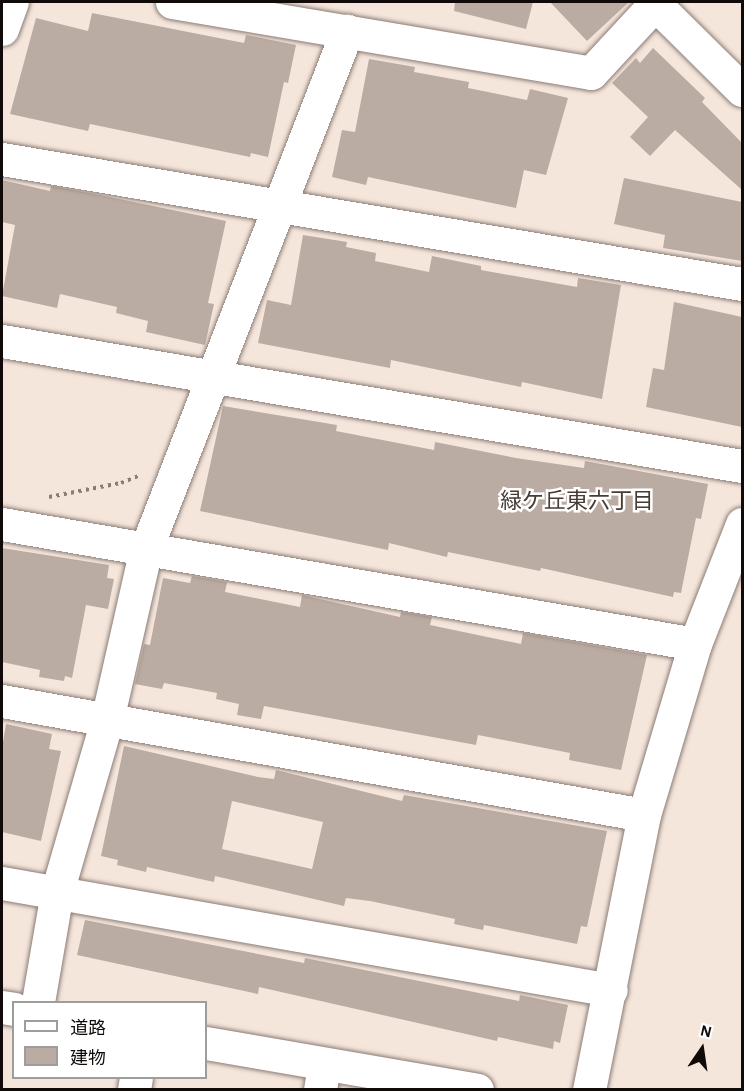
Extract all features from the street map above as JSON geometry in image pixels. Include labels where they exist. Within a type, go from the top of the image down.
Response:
[{"type":"street","points":[[2,29],[12,2]]},
{"type":"street","points":[[172,2],[309,13],[347,31],[591,73],[654,3],[742,90]]},
{"type":"street","points":[[38,1001],[57,892],[107,720],[146,549],[281,208],[347,31]]},
{"type":"street","points":[[2,159],[281,208],[742,284]]},
{"type":"street","points":[[2,341],[742,466]]},
{"type":"street","points":[[2,524],[695,644]]},
{"type":"street","points":[[588,1089],[644,815],[695,644],[742,524]]},
{"type":"street","points":[[2,701],[644,815]]},
{"type":"street","points":[[2,883],[610,990]]},
{"type":"street","points":[[207,1044],[322,1077],[477,1089]]},
{"type":"path","points":[[39,498],[121,483],[183,457]]},
{"type":"building","points":[[455,2],[533,2],[526,29],[454,11]]},
{"type":"building","points":[[550,2],[629,2],[587,41]]},
{"type":"building","points":[[92,13],[244,43],[246,35],[296,45],[288,83],[284,82],[268,157],[251,153],[250,157],[90,124],[88,131],[10,114],[36,18],[88,31]]},
{"type":"building","points":[[653,48],[705,98],[702,102],[742,143],[742,190],[675,130],[650,156],[630,137],[648,117],[612,83],[636,58],[640,63]]},
{"type":"building","points":[[369,59],[415,67],[414,72],[469,82],[468,88],[527,100],[530,89],[568,98],[546,175],[524,170],[516,208],[368,177],[366,185],[332,177],[342,130],[355,132]]},
{"type":"building","points":[[624,178],[742,202],[742,261],[663,248],[665,235],[614,224]]},
{"type":"building","points":[[2,180],[50,191],[51,186],[95,194],[226,221],[208,303],[214,304],[205,345],[146,332],[148,321],[116,313],[117,307],[60,294],[57,308],[2,296],[15,225],[2,222]]},
{"type":"building","points":[[303,235],[347,242],[346,247],[376,253],[375,261],[429,272],[432,256],[481,266],[481,270],[577,287],[578,278],[621,285],[602,399],[522,382],[521,387],[391,360],[390,368],[258,343],[267,300],[291,305]]},
{"type":"building","points":[[674,302],[742,317],[742,427],[646,407],[653,368],[664,370]]},
{"type":"building","points":[[223,406],[337,425],[336,431],[434,450],[435,442],[516,458],[584,468],[585,461],[708,484],[701,519],[696,518],[681,593],[674,592],[673,597],[541,568],[540,571],[448,552],[447,557],[389,543],[388,550],[200,511]]},
{"type":"building","points":[[2,548],[109,565],[107,578],[114,579],[108,609],[86,605],[72,678],[65,676],[64,681],[39,677],[40,670],[2,662]]},
{"type":"building","points":[[192,576],[227,582],[225,592],[300,607],[302,595],[400,617],[401,612],[432,617],[430,625],[521,644],[523,633],[647,655],[621,770],[569,760],[570,753],[478,735],[476,745],[264,706],[261,719],[237,715],[239,704],[216,699],[217,693],[164,683],[162,689],[135,684],[144,644],[150,645],[163,578],[190,583]]},
{"type":"building","points":[[6,724],[52,734],[49,749],[61,751],[41,841],[2,832],[2,748]]},
{"type":"building","points":[[124,746],[258,777],[274,779],[276,770],[402,801],[404,795],[607,831],[587,927],[581,926],[577,944],[484,925],[483,930],[454,924],[455,919],[370,901],[346,898],[344,906],[215,876],[214,882],[147,867],[146,872],[117,865],[118,860],[101,856]],"holes":[[[232,801],[323,822],[312,869],[222,849]]]},
{"type":"building","points":[[85,920],[304,963],[305,958],[519,1001],[520,995],[568,1005],[560,1043],[554,1041],[553,1049],[498,1037],[497,1041],[259,987],[258,994],[77,955]]},
{"type":"district","name":"緑ケ丘東六丁目","points":[[577,502]]}]
